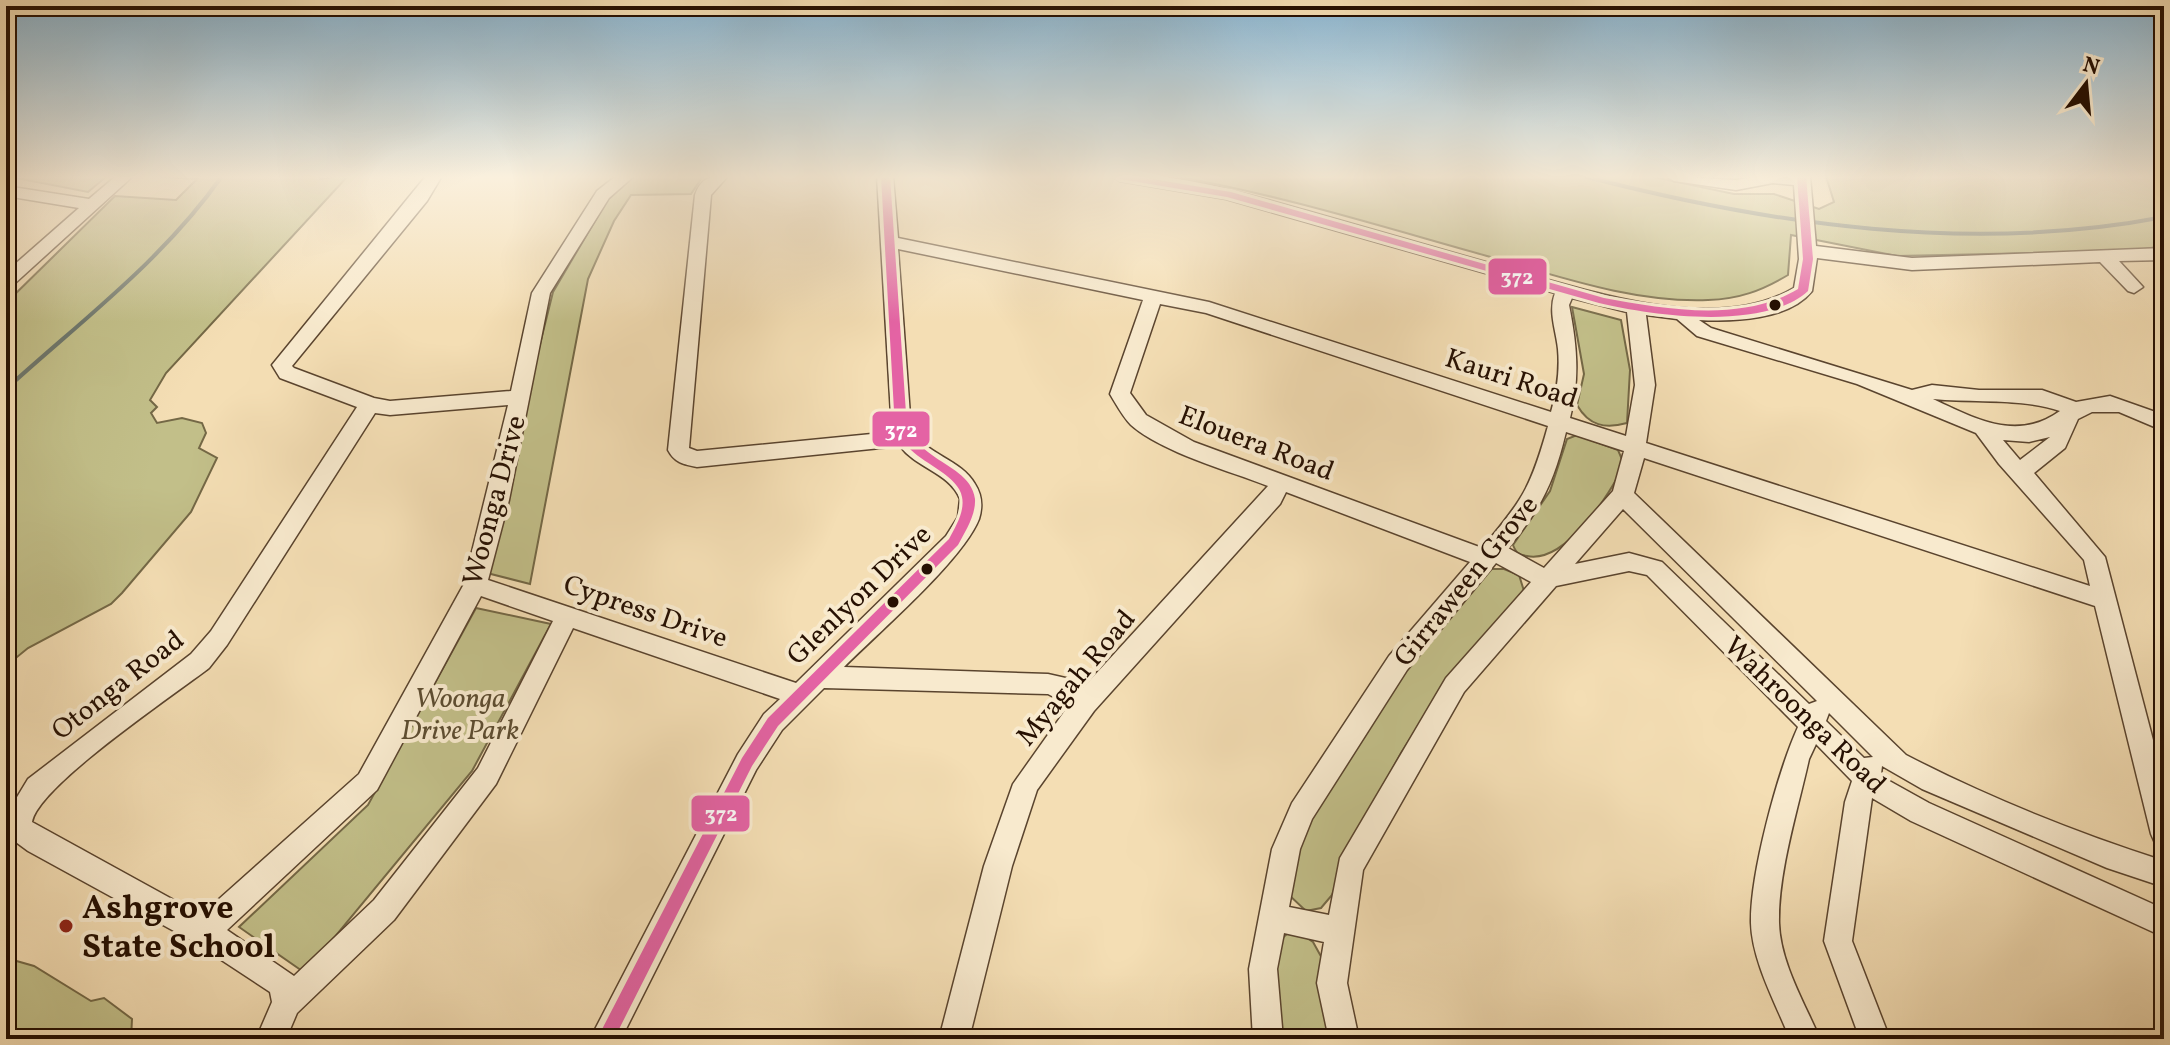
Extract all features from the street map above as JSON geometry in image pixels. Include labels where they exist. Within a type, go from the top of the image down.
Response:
[{"type":"street","points":[[6,282],[71,225]]},
{"type":"street","points":[[397,225],[288,353],[282,365],[287,373],[371,405],[390,408],[520,397]]},
{"type":"street","name":"Woonga Drive","points":[[204,932],[368,782],[475,585],[520,397],[541,293],[584,225]]},
{"type":"street","points":[[700,225],[678,450],[685,457],[697,459],[903,438],[889,225]]},
{"type":"street","points":[[1335,225],[1565,291],[1636,308],[1739,313],[1789,303],[1803,291],[1808,274],[1806,225]]},
{"type":"street","name":"Kauri Road","points":[[891,242],[1154,295],[1238,317],[2107,601]]},
{"type":"street","points":[[1807,245],[1912,264],[2164,254]]},
{"type":"street","points":[[2106,258],[2134,287]]},
{"type":"street","name":"Girraween Grove","points":[[1268,1039],[1263,969],[1286,849],[1301,812],[1398,663],[1528,509],[1545,476],[1568,386],[1568,350],[1560,305],[1565,291]]},
{"type":"street","name":"Elouera Road","points":[[1154,295],[1120,394],[1139,420],[1159,434],[1281,482],[1491,555],[1545,579]]},
{"type":"street","name":"Girraween Grove","points":[[1344,1039],[1332,983],[1350,867],[1455,685],[1622,495],[1635,447],[1645,385],[1636,308]]},
{"type":"street","points":[[1680,311],[1693,326],[1704,332],[1911,397],[1951,418],[1993,430],[2045,432],[2073,413],[2116,404],[2164,424]]},
{"type":"street","points":[[1911,397],[1932,392],[1979,397],[2042,397],[2073,413]]},
{"type":"street","name":"Otonga Road","points":[[204,932],[38,842],[18,828],[18,811],[28,795],[50,775],[200,661],[219,638],[361,415],[371,405]]},
{"type":"street","points":[[2029,476],[2058,443],[2073,413]]},
{"type":"street","points":[[1993,430],[2006,459],[2029,476],[2094,557],[2164,834]]},
{"type":"street","name":"Glenlyon Drive","points":[[605,1039],[747,762],[773,722],[954,542],[967,520],[970,502],[960,478],[903,438]]},
{"type":"street","name":"Myagah Road","points":[[954,1039],[998,866],[1026,784],[1085,703],[1261,510],[1281,482]]},
{"type":"street","name":"Wahroonga Road","points":[[1622,495],[1879,748],[1905,768],[2117,859],[2164,874]]},
{"type":"street","name":"Wahroonga Road","points":[[1545,579],[1629,562],[1654,568],[1865,778],[1920,812],[2164,923]]},
{"type":"street","name":"Cypress Drive","points":[[475,585],[798,694]]},
{"type":"street","points":[[271,1039],[287,1003],[384,910],[487,776],[568,614]]},
{"type":"street","points":[[817,677],[1048,684],[1061,686],[1085,703]]},
{"type":"street","points":[[1805,1039],[1775,965],[1765,925],[1768,890],[1796,759],[1826,693]]},
{"type":"street","points":[[1875,1039],[1838,941],[1853,833],[1865,778],[1879,748]]},
{"type":"street","points":[[1272,917],[1340,931]]},
{"type":"street","points":[[204,932],[282,983],[287,1003]]},
{"type":"green space","points":[[86,225],[303,225],[166,373],[150,400],[157,407],[151,413],[157,423],[182,418],[202,423],[206,433],[199,448],[217,458],[191,512],[111,604],[28,648],[6,666],[6,303]]},
{"type":"green space","points":[[593,225],[612,225],[588,279],[530,584],[483,572],[553,292]]},
{"type":"green space","points":[[1376,225],[2164,225],[2164,246],[2131,251],[1897,256],[1791,235],[1788,275],[1759,290],[1719,299],[1652,297],[1568,280]]},
{"type":"green space","points":[[1572,307],[1621,320],[1630,370],[1627,423],[1612,426],[1592,422],[1577,405],[1584,374]]},
{"type":"green space","points":[[1577,435],[1618,450],[1624,464],[1598,508],[1571,538],[1542,556],[1520,554],[1513,545],[1550,491],[1567,439]]},
{"type":"green space","points":[[1488,569],[1504,569],[1519,575],[1524,591],[1442,689],[1401,753],[1348,850],[1332,895],[1321,908],[1306,911],[1289,895],[1307,818],[1406,667]]},
{"type":"green space","name":"Woonga Drive Park","points":[[476,608],[551,624],[472,771],[305,973],[239,927],[368,805]]},
{"type":"green space","points":[[1288,933],[1301,934],[1313,942],[1323,960],[1333,1039],[1278,1039],[1271,999],[1279,941]]},
{"type":"green space","points":[[6,958],[34,966],[91,1001],[104,998],[132,1019],[131,1039],[6,1039]]},
{"type":"waterway","points":[[6,389],[148,262],[183,225]]},
{"type":"waterway","points":[[1838,225],[1945,233],[2018,233],[2112,225]]},
{"type":"transit line","name":"372","points":[[605,1039],[747,762],[773,722],[954,542],[966,517],[969,499],[965,486],[914,446],[901,429],[888,225]]},
{"type":"transit line","name":"372","points":[[1336,225],[1603,301],[1651,310],[1734,314],[1783,303],[1803,291],[1808,259],[1806,225]]},
{"type":"place","name":"Ashgrove State School","points":[[66,926]]}]
